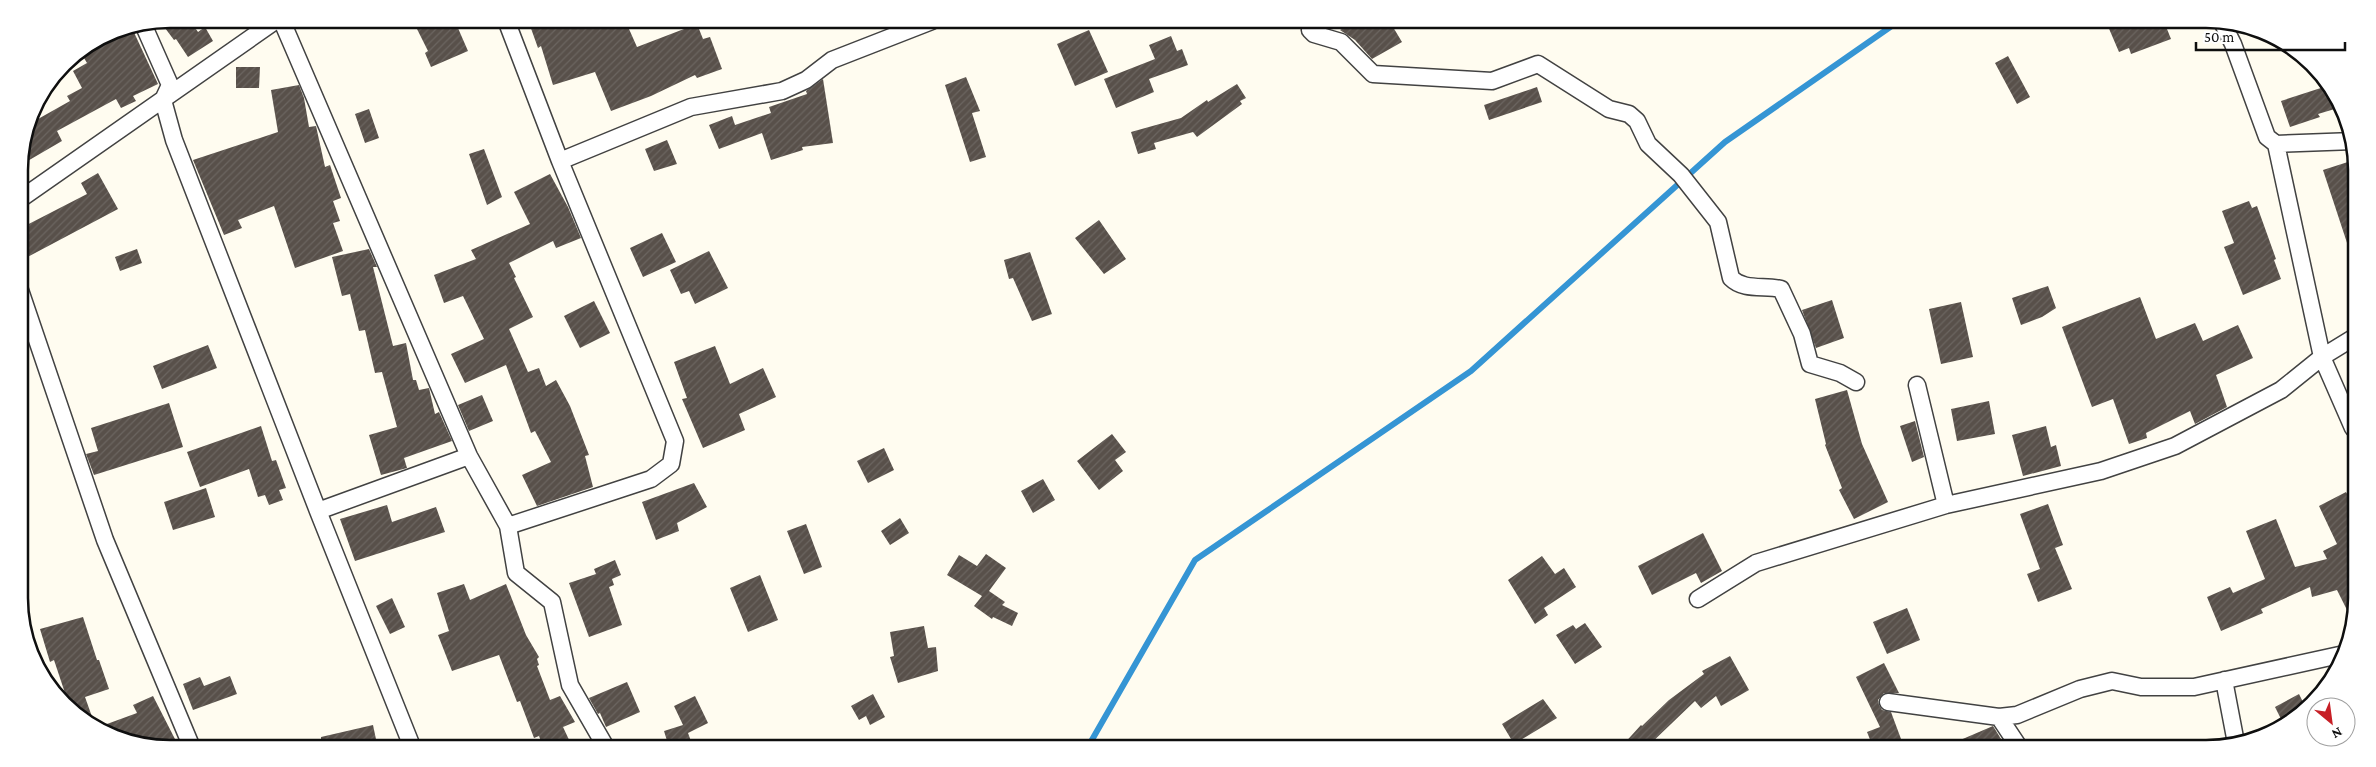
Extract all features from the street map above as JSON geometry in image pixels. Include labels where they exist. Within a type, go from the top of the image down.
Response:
[{"type":"street","points":[[28,194],[262,28]]},
{"type":"street","points":[[275,28],[470,456],[508,526],[516,573],[552,602],[570,685],[602,740]]},
{"type":"street","points":[[508,526],[651,479],[670,464],[675,441],[560,161],[509,28]]},
{"type":"street","points":[[560,161],[691,107],[782,91],[806,80],[832,60],[914,28]]},
{"type":"street","points":[[1310,28],[1314,34],[1341,42],[1373,74],[1492,81],[1538,64],[1609,109],[1629,114],[1637,121],[1648,144],[1685,179],[1718,222],[1731,278],[1737,284],[1780,289],[1802,334],[1810,364],[1840,373],[1856,382]]},
{"type":"street","points":[[2226,29],[2233,44],[2267,137],[2276,144],[2322,357],[2348,417]]},
{"type":"street","points":[[145,30],[170,85],[162,100],[174,140],[318,512],[409,740]]},
{"type":"street","points":[[2276,144],[2346,141]]},
{"type":"street","points":[[28,314],[105,540],[189,740]]},
{"type":"street","points":[[1698,599],[1756,563],[1946,504],[2101,470],[2175,446],[2281,390],[2322,357],[2348,342]]},
{"type":"street","points":[[1917,385],[1946,504]]},
{"type":"street","points":[[318,512],[470,456]]},
{"type":"street","points":[[1888,702],[1999,717],[2017,715],[2080,689],[2112,681],[2141,687],[2194,687],[2336,656]]},
{"type":"street","points":[[2224,680],[2235,737]]},
{"type":"street","points":[[1999,717],[2013,739]]},
{"type":"building","points":[[165,28],[195,28],[198,32],[206,28],[213,41],[188,57],[176,39],[174,40]]},
{"type":"building","points":[[416,28],[458,28],[468,51],[431,67],[425,53],[428,51]]},
{"type":"building","points":[[531,28],[629,28],[637,47],[687,28],[699,28],[703,39],[710,37],[722,69],[697,78],[695,75],[651,96],[611,111],[595,72],[553,85],[541,46],[538,48]]},
{"type":"building","points":[[1344,28],[1394,28],[1402,42],[1372,59],[1355,40],[1340,30]]},
{"type":"building","points":[[2109,28],[2167,28],[2171,39],[2131,54],[2129,48],[2119,52]]},
{"type":"building","points":[[1089,30],[1108,72],[1075,86],[1057,44]]},
{"type":"building","points":[[134,32],[158,84],[133,96],[136,101],[121,108],[116,99],[57,131],[62,141],[28,161],[32,133],[37,118],[38,119],[70,101],[67,96],[82,88],[73,71],[87,63],[83,57],[91,51],[107,42]]},
{"type":"building","points":[[1171,36],[1177,51],[1182,49],[1188,65],[1149,79],[1154,92],[1116,108],[1104,79],[1155,59],[1149,45]]},
{"type":"building","points":[[2008,56],[2030,97],[2017,104],[1995,63]]},
{"type":"building","points":[[236,67],[260,67],[259,88],[236,88]]},
{"type":"building","points":[[966,77],[980,111],[972,113],[986,157],[970,162],[945,85]]},
{"type":"building","points":[[823,79],[833,143],[802,147],[803,150],[771,160],[762,133],[719,149],[709,125],[732,116],[735,125],[771,113],[769,107],[807,94],[806,91]]},
{"type":"building","points":[[1237,84],[1246,98],[1240,101],[1242,104],[1197,137],[1193,132],[1154,143],[1156,149],[1138,154],[1131,132],[1181,118],[1207,100],[1208,102]]},
{"type":"building","points":[[299,85],[304,98],[309,127],[316,126],[325,167],[330,165],[341,198],[333,201],[340,221],[333,223],[343,251],[295,268],[274,206],[238,220],[242,228],[224,235],[193,160],[278,132],[271,90]]},
{"type":"building","points":[[1537,87],[1542,102],[1489,120],[1484,105]]},
{"type":"building","points":[[2322,88],[2335,109],[2318,114],[2320,117],[2290,127],[2281,101]]},
{"type":"building","points":[[369,109],[379,138],[365,143],[355,114]]},
{"type":"building","points":[[667,140],[677,164],[654,171],[645,149]]},
{"type":"building","points":[[484,149],[502,197],[487,205],[469,154]]},
{"type":"building","points":[[2348,162],[2348,246],[2323,170]]},
{"type":"building","points":[[98,173],[118,209],[28,257],[28,224],[87,194],[81,183]]},
{"type":"building","points":[[550,174],[568,207],[581,238],[556,248],[553,241],[509,263],[516,277],[514,278],[533,317],[509,329],[528,372],[539,368],[546,386],[556,380],[570,406],[589,455],[585,456],[593,487],[537,506],[522,475],[551,462],[535,431],[531,433],[506,365],[465,383],[451,354],[484,339],[463,296],[444,303],[434,275],[476,259],[471,250],[530,224],[514,192]]},
{"type":"building","points":[[2249,201],[2252,208],[2257,206],[2281,279],[2243,295],[2224,247],[2234,243],[2222,211]]},
{"type":"building","points":[[1099,220],[1126,259],[1104,274],[1075,238]]},
{"type":"building","points":[[662,233],[676,262],[643,277],[630,248]]},
{"type":"building","points":[[137,249],[142,263],[120,271],[115,257]]},
{"type":"building","points":[[369,249],[377,267],[373,267],[393,346],[406,343],[413,380],[416,380],[419,390],[429,388],[435,414],[439,412],[452,441],[404,458],[407,468],[381,475],[369,435],[397,427],[382,372],[375,373],[365,330],[359,331],[350,294],[342,296],[332,257]]},
{"type":"building","points":[[709,251],[728,288],[695,304],[689,291],[681,294],[670,270]]},
{"type":"building","points":[[1030,252],[1052,314],[1032,321],[1013,278],[1009,279],[1004,260]]},
{"type":"building","points":[[2048,286],[2056,308],[2042,317],[2021,325],[2012,298]]},
{"type":"building","points":[[2140,297],[2156,339],[2195,323],[2203,341],[2238,325],[2253,358],[2216,375],[2227,407],[2195,424],[2190,411],[2146,433],[2147,438],[2129,444],[2113,399],[2092,407],[2062,327]]},
{"type":"building","points":[[1832,300],[1844,338],[1816,348],[1802,310]]},
{"type":"building","points":[[594,301],[610,333],[580,348],[564,316]]},
{"type":"building","points":[[1961,302],[1973,357],[1941,364],[1929,309]]},
{"type":"building","points":[[208,345],[217,368],[162,389],[153,366]]},
{"type":"building","points":[[715,346],[730,384],[763,368],[776,397],[739,414],[745,430],[703,448],[682,399],[687,398],[674,362]]},
{"type":"building","points":[[1847,390],[1862,444],[1888,502],[1854,519],[1839,490],[1842,488],[1825,445],[1815,399]]},
{"type":"building","points":[[482,395],[493,421],[469,431],[458,405]]},
{"type":"building","points":[[1989,401],[1995,434],[1957,441],[1951,409]]},
{"type":"building","points":[[169,403],[183,447],[94,475],[86,454],[98,451],[91,428]]},
{"type":"building","points":[[1915,421],[1924,457],[1912,462],[1900,426]]},
{"type":"building","points":[[261,426],[272,461],[276,460],[286,488],[279,490],[283,500],[269,505],[265,495],[258,497],[249,469],[200,487],[187,452]]},
{"type":"building","points":[[2046,426],[2051,447],[2056,445],[2061,466],[2023,476],[2012,435]]},
{"type":"building","points":[[1112,434],[1126,452],[1115,460],[1123,471],[1099,490],[1077,461]]},
{"type":"building","points":[[884,448],[894,470],[868,483],[857,461]]},
{"type":"building","points":[[1043,479],[1055,500],[1033,513],[1021,491]]},
{"type":"building","points":[[694,483],[707,507],[677,523],[679,531],[656,540],[642,502]]},
{"type":"building","points":[[206,488],[215,517],[173,530],[164,502]]},
{"type":"building","points":[[2346,492],[2348,496],[2347,611],[2337,590],[2312,597],[2310,587],[2261,609],[2263,613],[2221,631],[2207,597],[2230,587],[2233,593],[2265,579],[2246,531],[2276,519],[2295,567],[2327,559],[2323,551],[2337,544],[2319,506]]},
{"type":"building","points":[[2048,504],[2063,545],[2055,548],[2072,589],[2038,602],[2027,574],[2040,569],[2020,514]]},
{"type":"building","points":[[387,505],[392,522],[436,507],[445,532],[355,561],[340,519]]},
{"type":"building","points":[[900,518],[909,533],[890,545],[881,531]]},
{"type":"building","points":[[806,524],[822,567],[804,574],[787,531]]},
{"type":"building","points":[[1703,533],[1722,571],[1701,583],[1696,573],[1652,595],[1638,566]]},
{"type":"building","points":[[986,554],[1006,568],[989,591],[1005,602],[1002,605],[1018,613],[1012,626],[993,617],[992,619],[974,606],[982,596],[947,575],[959,555],[977,566]]},
{"type":"building","points":[[1542,556],[1555,574],[1564,568],[1576,587],[1544,608],[1548,615],[1535,624],[1508,580]]},
{"type":"building","points":[[615,560],[621,575],[612,579],[614,585],[609,587],[622,625],[589,637],[569,583],[596,574],[594,569]]},
{"type":"building","points":[[760,575],[778,620],[748,632],[730,588]]},
{"type":"building","points":[[464,584],[470,600],[506,584],[526,635],[539,657],[537,659],[539,665],[537,666],[550,700],[560,696],[575,722],[563,727],[569,740],[540,740],[539,736],[534,738],[520,701],[517,702],[499,655],[452,671],[438,635],[449,631],[437,593]]},
{"type":"building","points":[[392,598],[405,627],[390,634],[376,606]]},
{"type":"building","points":[[1907,608],[1920,640],[1887,654],[1873,622]]},
{"type":"building","points":[[83,617],[109,689],[85,697],[91,715],[65,694],[54,660],[50,662],[40,629]]},
{"type":"building","points":[[1585,623],[1602,647],[1575,664],[1556,635],[1573,625],[1576,629]]},
{"type":"building","points":[[924,626],[928,648],[936,647],[938,671],[898,683],[890,657],[894,656],[890,632]]},
{"type":"building","points":[[1730,656],[1749,690],[1721,706],[1716,696],[1701,708],[1695,701],[1655,739],[1628,739],[1669,700],[1704,674],[1702,671]]},
{"type":"building","points":[[1884,663],[1899,693],[1884,693],[1878,700],[1879,705],[1882,710],[1891,712],[1901,739],[1870,739],[1867,732],[1880,727],[1856,677]]},
{"type":"building","points":[[230,676],[237,694],[193,710],[183,684],[200,677],[204,686]]},
{"type":"building","points":[[627,682],[640,712],[606,727],[600,713],[598,714],[589,698]]},
{"type":"building","points":[[873,694],[885,717],[870,725],[866,716],[859,720],[851,706]]},
{"type":"building","points":[[2299,694],[2303,702],[2280,718],[2275,707]]},
{"type":"building","points":[[153,696],[175,740],[133,735],[106,724],[137,713],[133,705]]},
{"type":"building","points":[[695,696],[708,723],[688,733],[690,740],[667,740],[664,731],[683,725],[674,706]]},
{"type":"building","points":[[1543,699],[1557,718],[1522,739],[1511,739],[1502,724]]},
{"type":"building","points":[[373,725],[376,740],[321,740],[321,737]]},
{"type":"building","points":[[1993,726],[2001,739],[1962,739]]},
{"type":"waterway","points":[[1092,740],[1195,560],[1471,371],[1725,142],[1889,28]]}]
